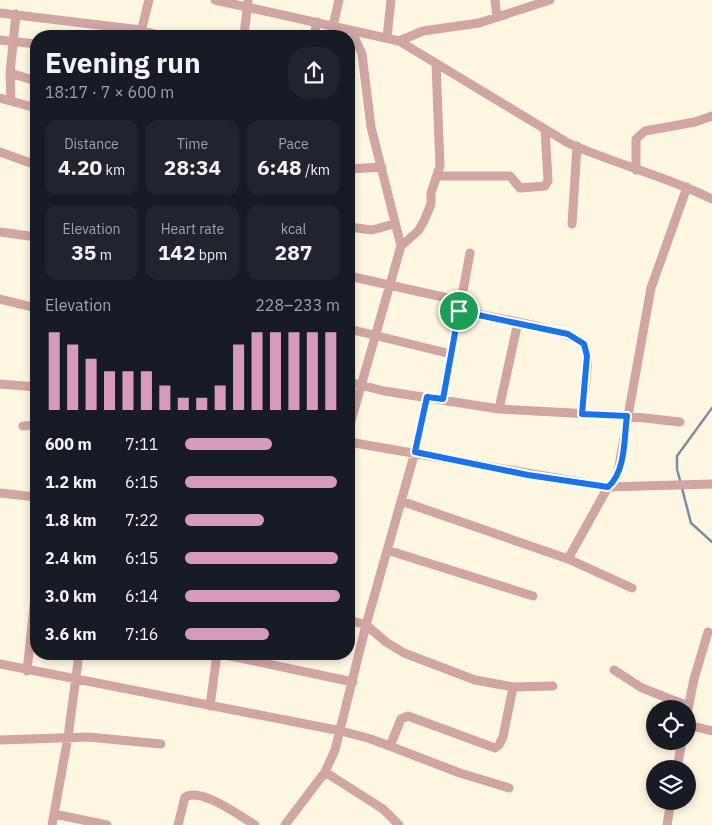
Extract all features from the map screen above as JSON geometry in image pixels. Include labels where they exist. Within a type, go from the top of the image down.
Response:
[{"type":"street","points":[[141,30],[148,0]]},
{"type":"street","points":[[215,0],[247,4],[351,30]]},
{"type":"street","points":[[333,26],[339,0]]},
{"type":"street","points":[[387,37],[391,0]]},
{"type":"street","points":[[495,0],[497,16]]},
{"type":"street","points":[[399,40],[423,31],[467,26],[550,0]]},
{"type":"street","points":[[245,30],[247,4]]},
{"type":"street","points":[[0,13],[120,30]]},
{"type":"street","points":[[11,100],[10,73],[16,14]]},
{"type":"street","points":[[315,30],[317,22]]},
{"type":"street","points":[[355,31],[399,40],[545,129],[577,146],[636,170],[687,187],[712,199]]},
{"type":"street","points":[[355,39],[362,54],[367,105],[394,224],[401,246]]},
{"type":"street","points":[[0,40],[30,43]]},
{"type":"street","points":[[355,405],[401,246],[418,231],[424,221],[430,204],[432,186],[438,176],[440,166],[436,64]]},
{"type":"street","points":[[10,73],[30,79]]},
{"type":"street","points":[[0,98],[30,106]]},
{"type":"street","points":[[636,170],[636,139],[638,135],[645,131],[695,122],[712,116]]},
{"type":"street","points":[[438,176],[510,176],[520,188],[545,186],[548,181],[545,129]]},
{"type":"street","points":[[572,224],[577,146]]},
{"type":"street","points":[[0,152],[30,163]]},
{"type":"street","points":[[355,169],[382,167]]},
{"type":"street","points":[[568,559],[608,487],[617,477],[651,288],[687,187]]},
{"type":"street","points":[[355,229],[372,230],[394,224]]},
{"type":"street","points":[[0,232],[30,236]]},
{"type":"street","points":[[443,399],[470,253]]},
{"type":"street","points":[[355,277],[461,301]]},
{"type":"street","points":[[0,299],[30,306]]},
{"type":"street","points":[[459,311],[568,334],[584,344],[587,356],[582,414]]},
{"type":"street","points":[[499,408],[518,322]]},
{"type":"street","points":[[355,330],[375,337],[451,354]]},
{"type":"street","points":[[0,384],[30,386]]},
{"type":"street","points":[[355,384],[384,391],[499,408],[627,416],[680,422]]},
{"type":"street","points":[[285,825],[325,772],[341,731],[366,625],[415,452],[427,397]]},
{"type":"street","points":[[23,426],[30,425]]},
{"type":"street","points":[[355,443],[415,452],[528,475],[608,487],[712,484]]},
{"type":"street","points":[[0,494],[30,496]]},
{"type":"street","points":[[401,501],[568,559],[632,588]]},
{"type":"street","points":[[387,550],[532,596]]},
{"type":"street","points":[[355,622],[366,625],[394,647],[426,662],[475,680],[513,687],[553,686]]},
{"type":"street","points":[[690,700],[708,632]]},
{"type":"street","points":[[27,671],[30,643]]},
{"type":"street","points":[[52,825],[68,737],[79,660]]},
{"type":"street","points":[[210,706],[216,660]]},
{"type":"street","points":[[249,660],[353,682]]},
{"type":"street","points":[[0,664],[27,671],[341,731],[390,746],[460,773],[509,788]]},
{"type":"street","points":[[614,670],[642,688],[670,700]]},
{"type":"street","points":[[390,746],[401,719],[408,716],[495,748],[500,745],[503,737],[513,687]]},
{"type":"street","points":[[696,727],[712,730]]},
{"type":"street","points":[[0,740],[102,737],[161,744]]},
{"type":"street","points":[[325,772],[383,809],[399,825]]},
{"type":"street","points":[[178,825],[185,797],[193,794],[203,796],[255,825]]},
{"type":"street","points":[[667,825],[670,810]]},
{"type":"street","points":[[54,814],[107,825]]},
{"type":"street","points":[[234,825],[239,816]]},
{"type":"waterway","points":[[712,408],[677,456],[677,469],[691,523],[712,542]]},
{"type":"route","points":[[459,311],[568,334],[584,344],[587,356],[582,414],[627,416],[622,457],[617,477],[613,483],[608,487],[576,483],[415,452],[427,397],[443,399],[459,311]]}]
